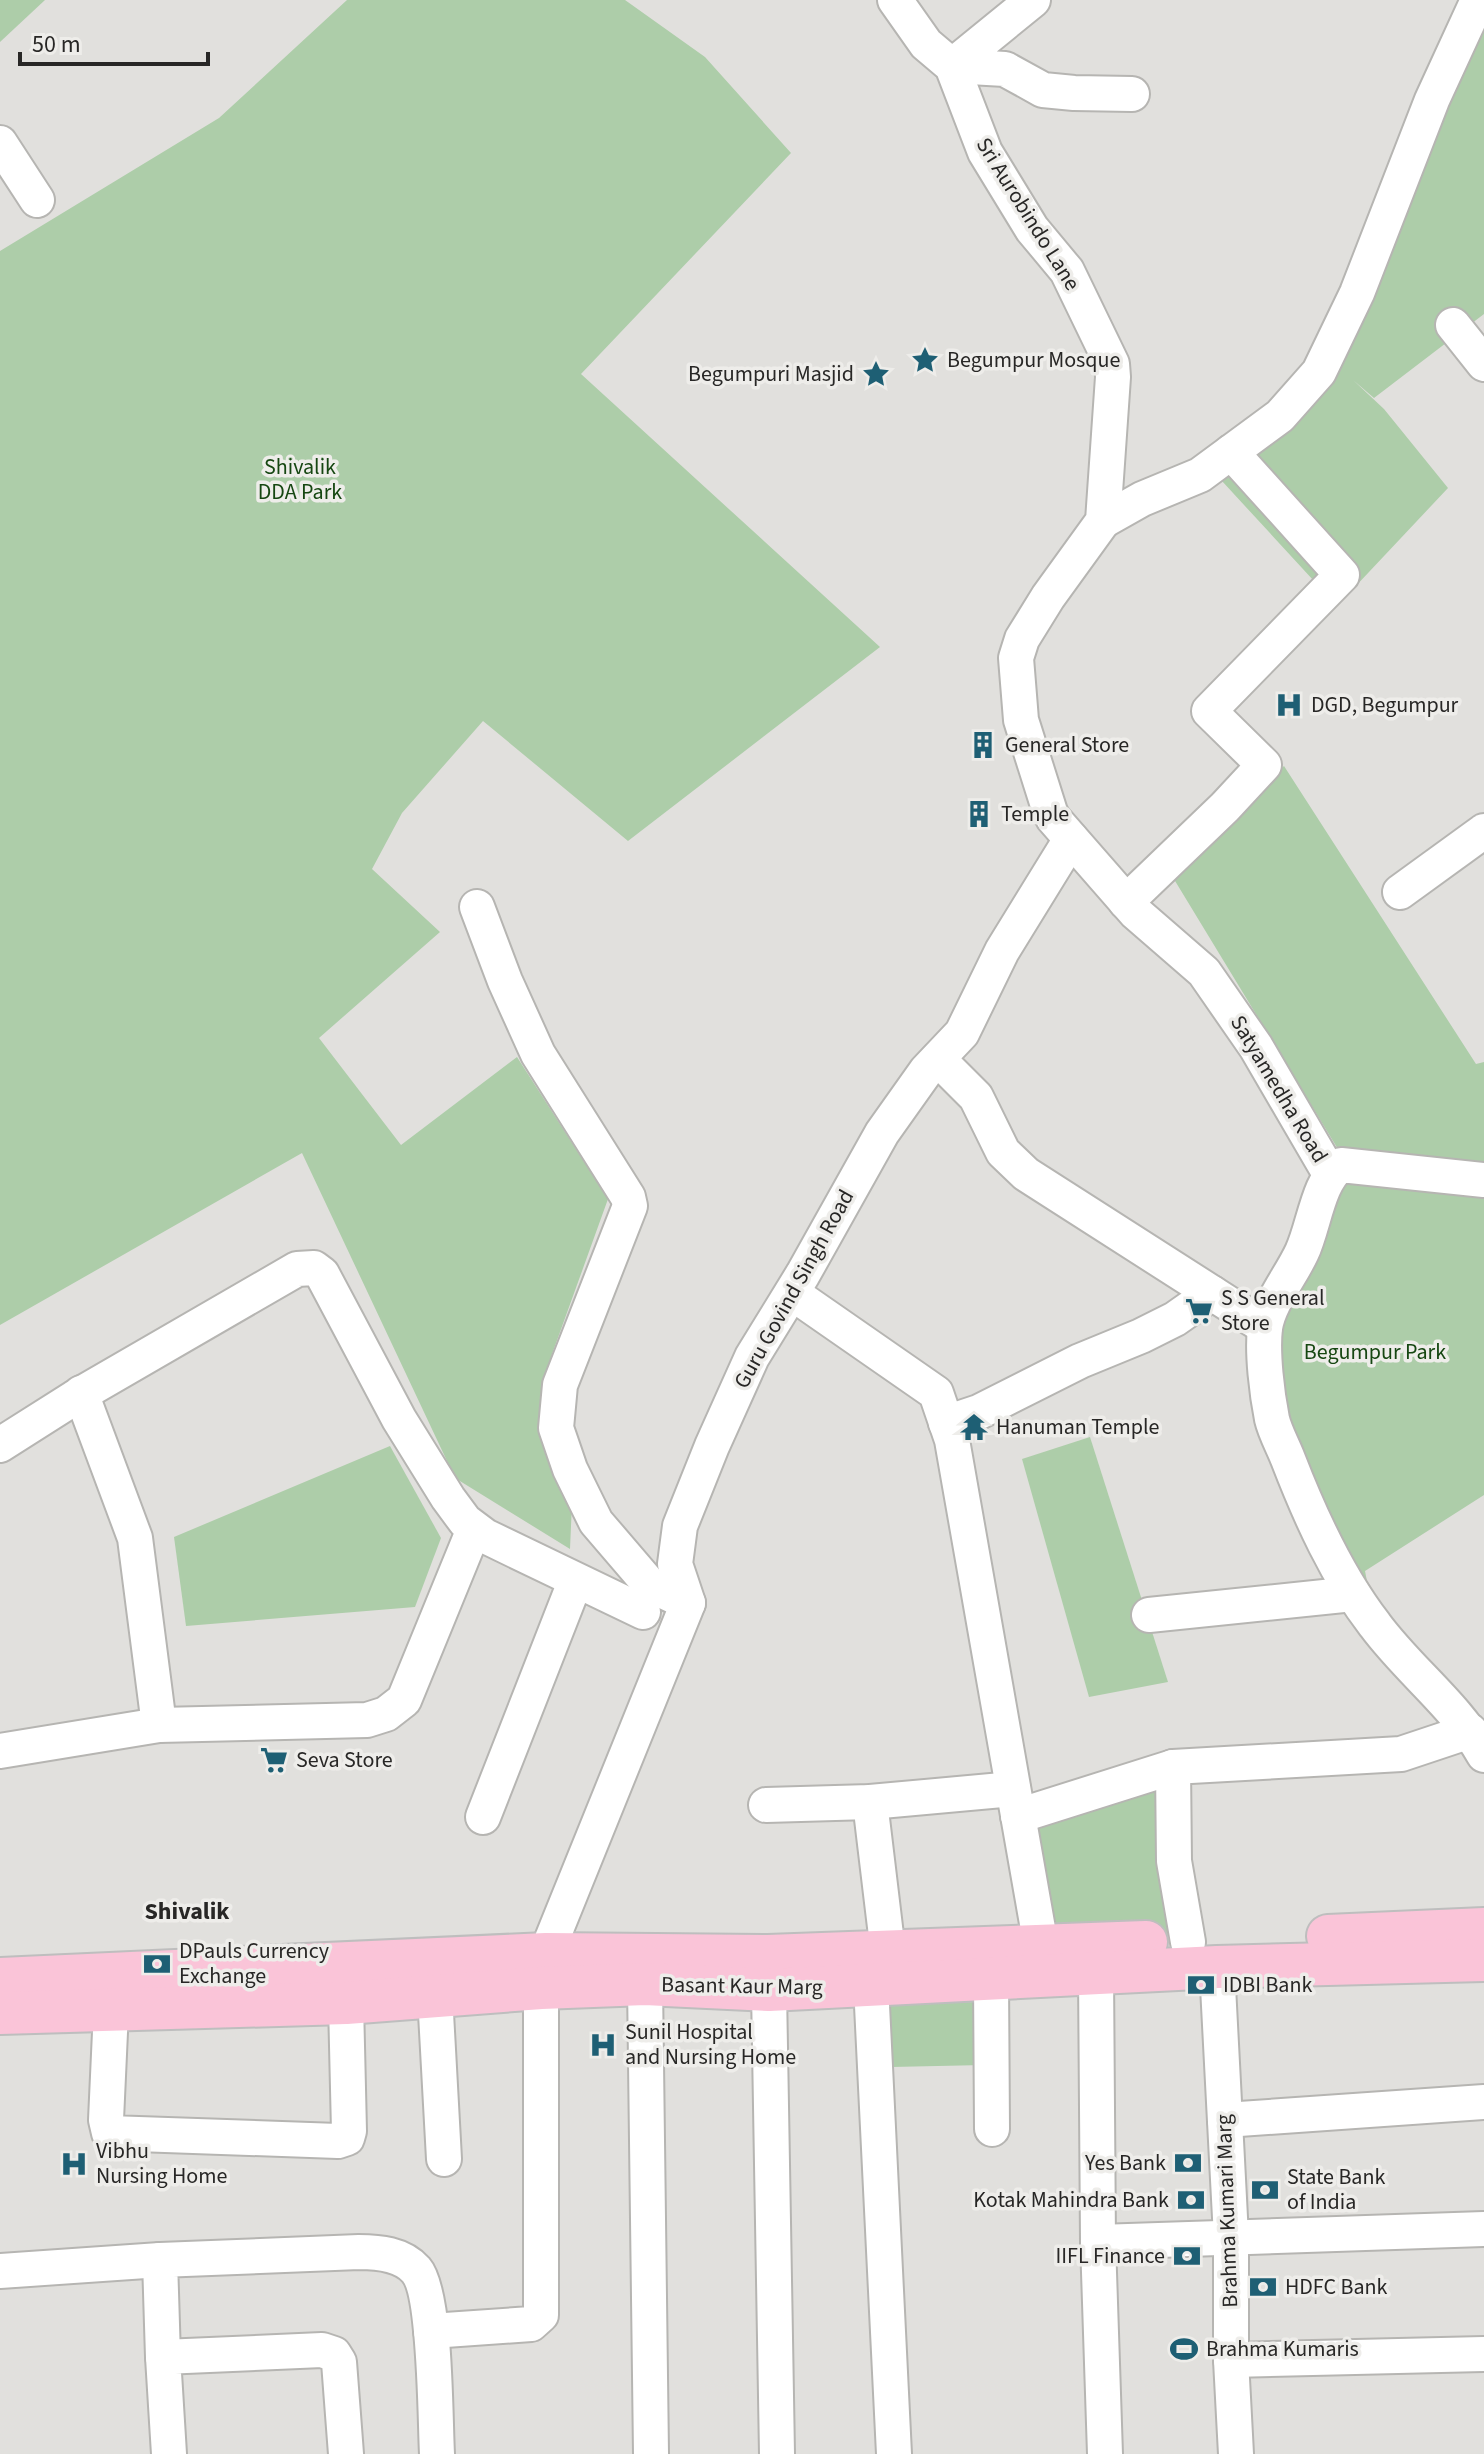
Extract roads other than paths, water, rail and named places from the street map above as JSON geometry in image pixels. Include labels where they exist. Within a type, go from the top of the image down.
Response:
[{"type":"main road","name":"Basant Kaur Marg","points":[[0,1979],[544,1971],[768,1956],[991,1979],[1096,1973],[1203,1954],[1484,1929]]},
{"type":"main road","name":"Basant Kaur Marg","points":[[0,2013],[346,2003],[435,1995],[544,1971],[645,1984],[769,1990],[880,1968],[1041,1946],[1203,1954],[1484,1960]]},
{"type":"street","name":"Sri Aurobindo Lane","points":[[895,0],[926,44],[952,66],[985,152],[1032,229],[1067,271],[1112,364],[1103,521]]},
{"type":"street","points":[[952,66],[1033,0]]},
{"type":"street","points":[[1071,839],[1050,813],[1021,720],[1016,658],[1022,639],[1103,521],[1142,499],[1200,475],[1280,416],[1319,372],[1357,293],[1432,100],[1478,0]]},
{"type":"street","points":[[952,66],[1005,69],[1043,90],[1132,94]]},
{"type":"street","points":[[0,143],[37,200]]},
{"type":"street","points":[[1453,325],[1484,364]]},
{"type":"street","points":[[1126,902],[1264,765],[1209,711],[1342,575],[1231,452]]},
{"type":"street","points":[[1400,892],[1484,831]]},
{"type":"street","name":"Satyamedha Road","points":[[1071,839],[1126,902],[1204,972],[1256,1047],[1330,1174],[1303,1250],[1271,1309],[1265,1327],[1273,1420],[1304,1501],[1353,1594],[1376,1627],[1477,1743]]},
{"type":"street","name":"Guru Govind Singh Road","points":[[688,1603],[675,1564],[680,1526],[741,1381],[765,1333],[792,1293],[882,1133],[926,1071],[962,1033],[1002,951],[1071,839]]},
{"type":"street","points":[[431,2331],[531,2324],[541,2315],[544,1971],[688,1603],[650,1585],[596,1522],[570,1469],[556,1428],[560,1385],[630,1206],[628,1197],[538,1054],[477,907]]},
{"type":"street","points":[[938,1059],[983,1106],[1003,1152],[1026,1174],[1265,1327]]},
{"type":"street","points":[[1330,1174],[1341,1165],[1484,1180]]},
{"type":"street","points":[[0,1445],[81,1393],[297,1269],[314,1268],[322,1274],[399,1419],[448,1498],[474,1529],[575,1582],[643,1612]]},
{"type":"street","points":[[792,1293],[936,1393],[952,1440],[1041,1946]]},
{"type":"street","points":[[946,1423],[979,1412],[1080,1361],[1141,1336],[1175,1319],[1212,1293]]},
{"type":"street","points":[[81,1393],[135,1538],[159,1725]]},
{"type":"street","points":[[0,1751],[159,1725],[367,1720],[393,1710],[404,1700],[474,1529]]},
{"type":"street","points":[[483,1817],[575,1582]]},
{"type":"street","points":[[1149,1615],[1353,1594]]},
{"type":"street","points":[[766,1805],[1016,1802],[1173,1767],[1401,1754],[1477,1743]]},
{"type":"street","name":"Brahma Kumari Marg","points":[[1173,1767],[1174,1861],[1203,1954],[1225,2120],[1236,2454]]},
{"type":"street","points":[[870,1802],[880,1968],[894,2454]]},
{"type":"street","points":[[1096,1973],[1098,2242],[1105,2454]]},
{"type":"street","points":[[991,1979],[992,2129]]},
{"type":"street","points":[[645,1984],[651,2454]]},
{"type":"street","points":[[769,1990],[777,2454]]},
{"type":"street","points":[[435,1995],[444,2159]]},
{"type":"street","points":[[111,2010],[106,2120],[109,2133],[338,2141],[347,2138],[349,2131],[346,2003]]},
{"type":"street","points":[[1225,2120],[1484,2102]]},
{"type":"street","points":[[1098,2242],[1484,2229]]},
{"type":"street","points":[[0,2271],[160,2260],[359,2252],[394,2256],[407,2263],[421,2277],[431,2331],[437,2454]]},
{"type":"street","points":[[160,2260],[169,2454]]},
{"type":"street","points":[[163,2357],[330,2352],[339,2362],[346,2454]]},
{"type":"street","points":[[1231,2360],[1484,2354]]},
{"type":"place","name":"Begumpur Mosque","points":[[925,360]]},
{"type":"place","name":"Begumpuri Masjid","points":[[876,374]]},
{"type":"place","name":"DGD, Begumpur","points":[[1289,705]]},
{"type":"place","name":"General Store","points":[[983,745]]},
{"type":"place","name":"Temple","points":[[979,814]]},
{"type":"place","name":"S S General Store","points":[[1199,1311]]},
{"type":"place","name":"Hanuman Temple","points":[[974,1427]]},
{"type":"place","name":"Seva Store","points":[[274,1760]]},
{"type":"place","name":"DPauls Currency Exchange","points":[[157,1964]]},
{"type":"place","name":"IDBI Bank","points":[[1201,1985]]},
{"type":"place","name":"Sunil Hospital and Nursing Home","points":[[603,2045]]},
{"type":"place","name":"Yes Bank","points":[[1188,2163]]},
{"type":"place","name":"Vibhu Nursing Home","points":[[74,2164]]},
{"type":"place","name":"State Bank of India","points":[[1265,2190]]},
{"type":"place","name":"Kotak Mahindra Bank","points":[[1191,2200]]},
{"type":"place","name":"IIFL Finance","points":[[1187,2256]]},
{"type":"place","name":"HDFC Bank","points":[[1263,2287]]},
{"type":"place","name":"Brahma Kumaris","points":[[1184,2349]]},
{"type":"district","name":"Shivalik","points":[[187,1911]]},
{"type":"park label","name":"Shivalik DDA Park","points":[[300,480]]},
{"type":"park label","name":"Begumpur Park","points":[[1375,1352]]}]
